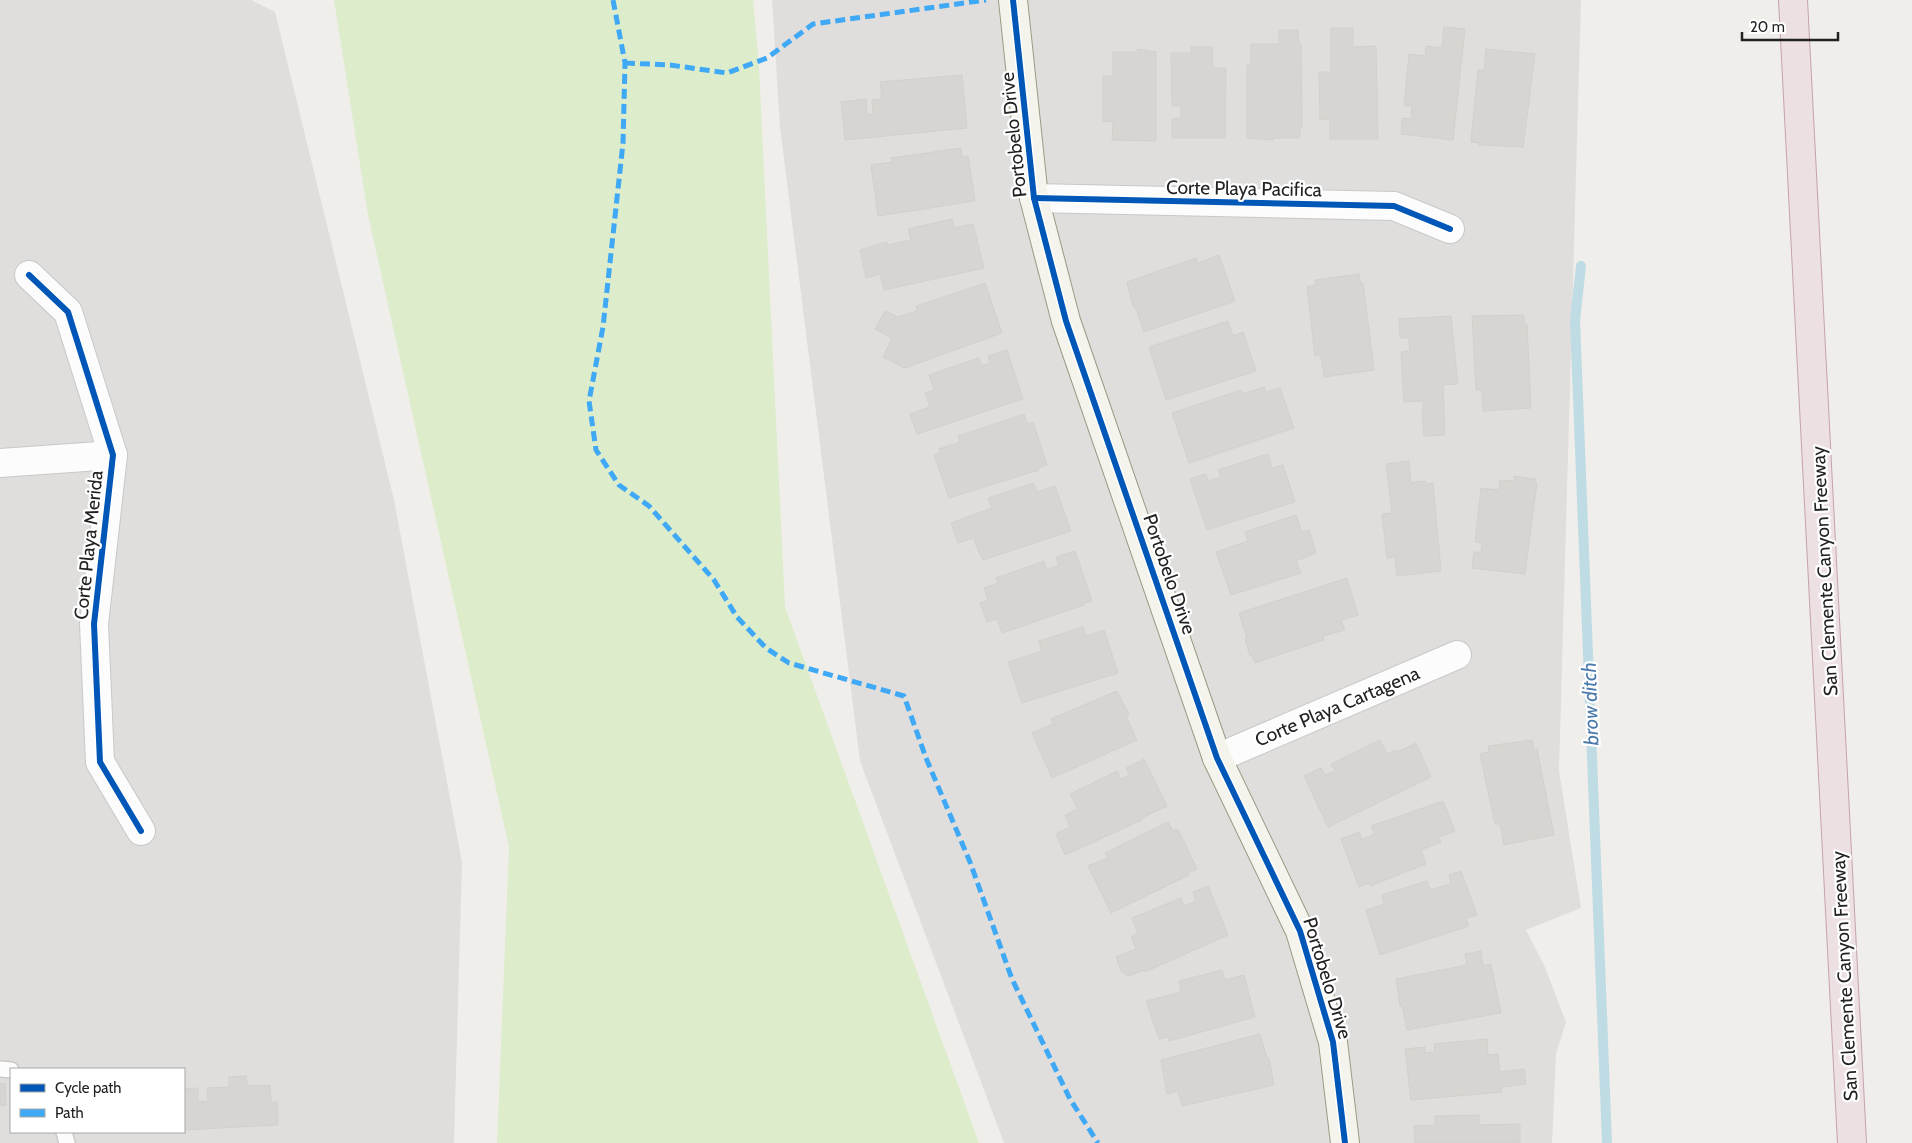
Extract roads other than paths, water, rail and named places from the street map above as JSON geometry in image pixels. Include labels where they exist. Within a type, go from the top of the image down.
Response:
[{"type":"highway","name":"San Clemente Canyon Freeway","points":[[1793,0],[1852,1143]]},
{"type":"street","name":"Portobelo Drive","points":[[1013,0],[1034,198],[1066,321],[1217,758],[1300,931],[1333,1042],[1345,1143]]},
{"type":"street","name":"Corte Playa Pacifica","points":[[1034,198],[1394,206],[1450,229]]},
{"type":"street","name":"Corte Playa Merida","points":[[29,275],[68,312],[113,455],[94,624],[100,762],[141,831]]},
{"type":"street","points":[[0,463],[113,455]]},
{"type":"street","name":"Corte Playa Cartagena","points":[[1217,758],[1457,654]]},
{"type":"waterway","name":"brow ditch","points":[[1581,266],[1575,320],[1607,1143]]}]
